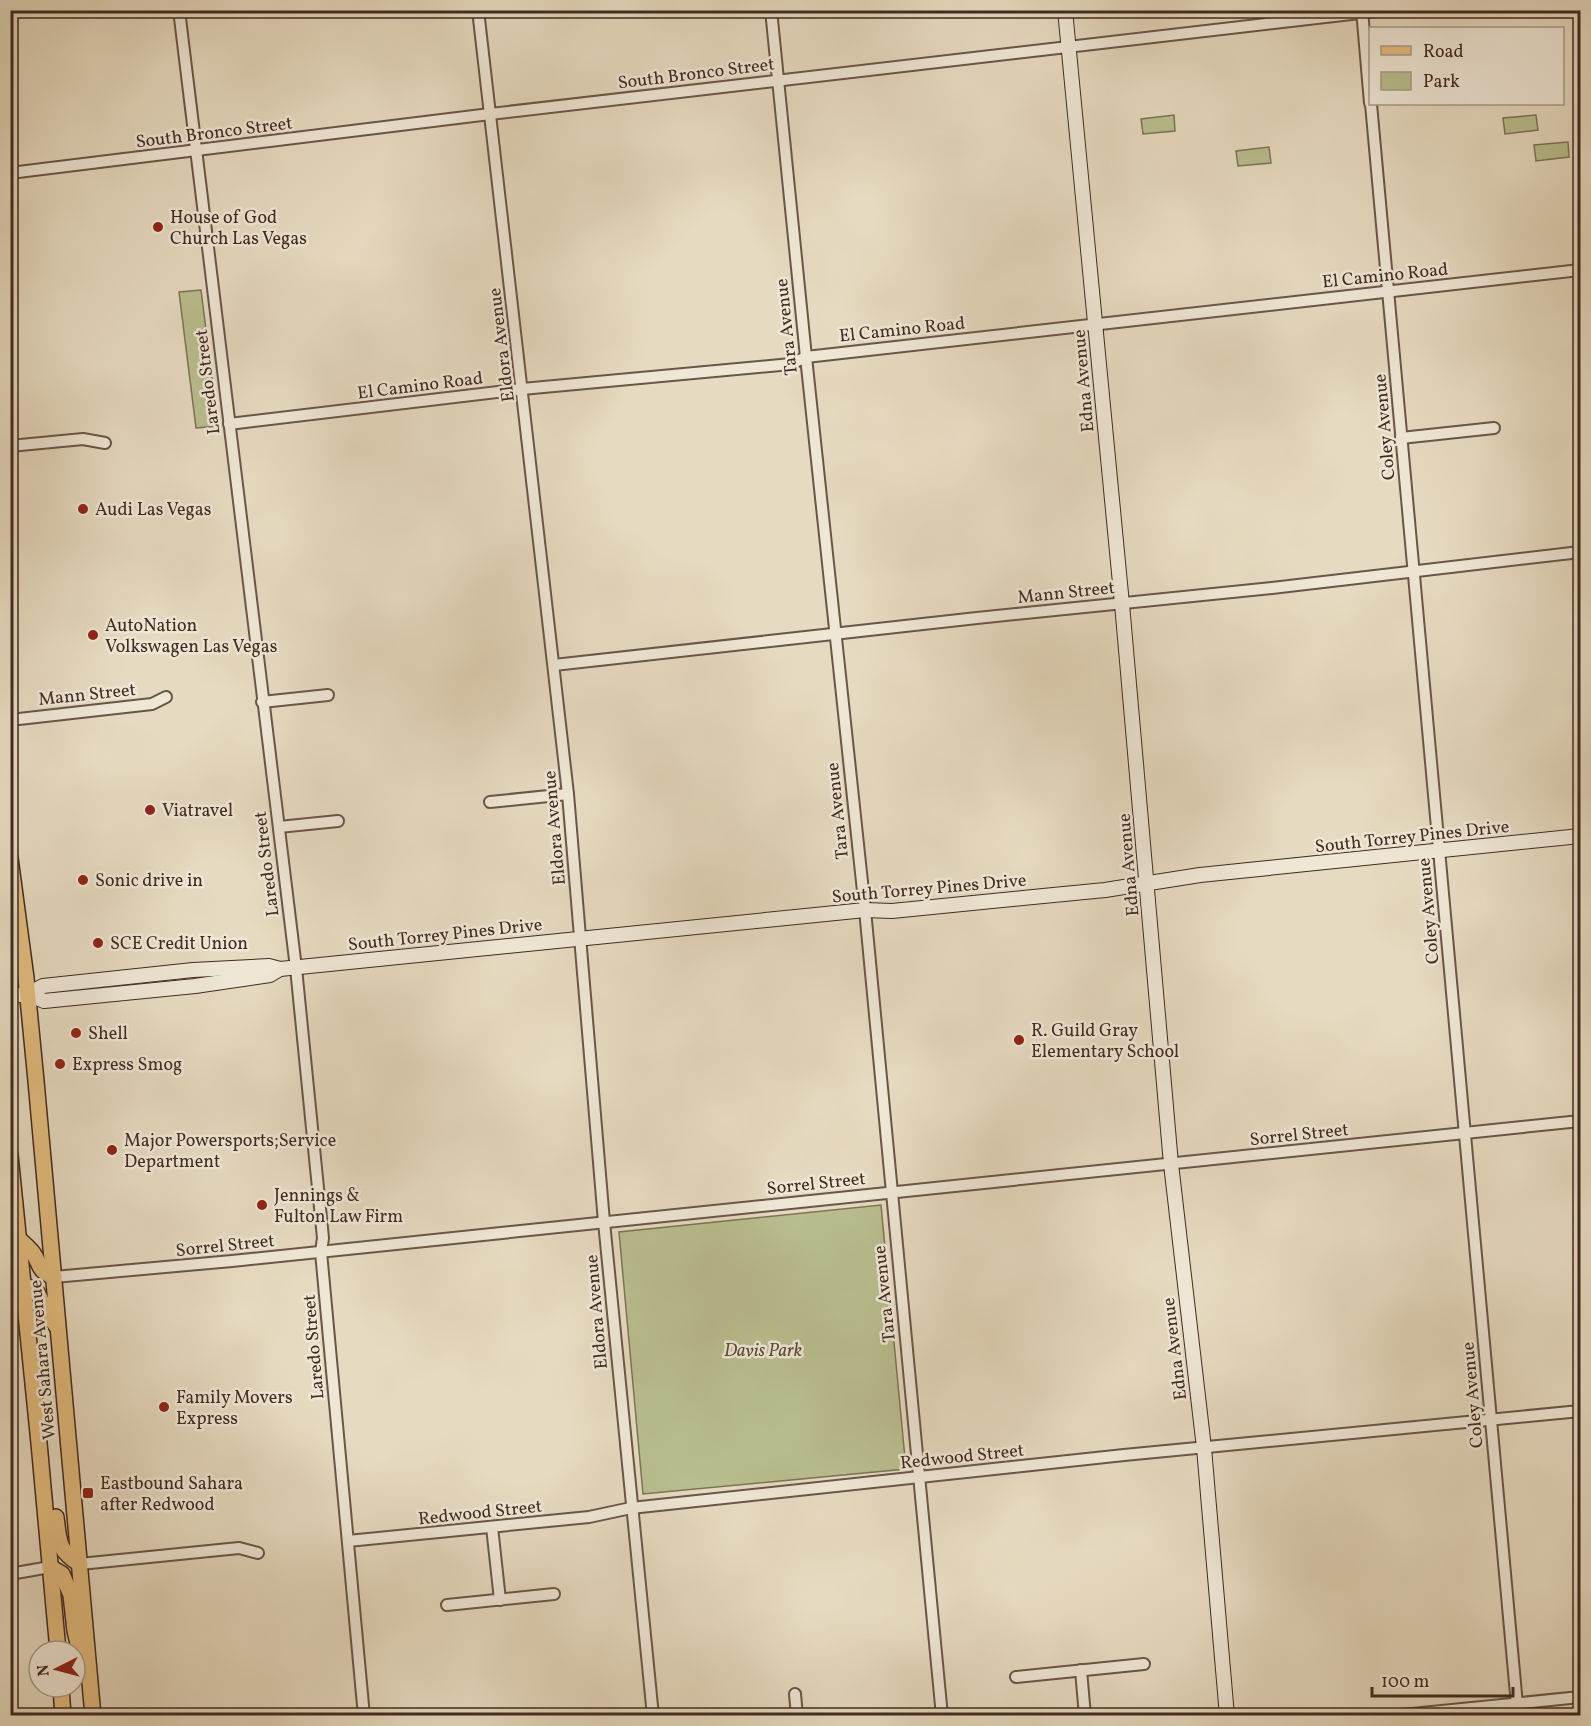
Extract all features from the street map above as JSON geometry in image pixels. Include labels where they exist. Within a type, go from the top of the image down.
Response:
[{"type":"main road","name":"West Sahara Avenue","points":[[10,858],[27,994],[93,1709]]},
{"type":"main road","name":"West Sahara Avenue","points":[[10,1155],[57,1639]]},
{"type":"main road","points":[[19,1239],[34,1254],[43,1273],[54,1278]]},
{"type":"main road","points":[[24,1286],[37,1291],[44,1307],[59,1329]]},
{"type":"main road","points":[[42,1469],[50,1484],[59,1543],[69,1558],[80,1564]]},
{"type":"main road","points":[[50,1567],[62,1574],[71,1595],[75,1631],[93,1709]]},
{"type":"main road","points":[[62,1699],[63,1716]]},
{"type":"street","name":"Laredo Street","points":[[179,10],[296,968],[323,1238],[321,1252],[364,1716]]},
{"type":"street","name":"Eldora Avenue","points":[[478,10],[568,794],[604,1222],[652,1716]]},
{"type":"street","name":"Tara Avenue","points":[[771,10],[864,910],[942,1716]]},
{"type":"street","name":"Edna Avenue","points":[[1065,10],[1148,882],[1171,1164],[1204,1448],[1227,1716]]},
{"type":"street","name":"South Bronco Street","points":[[10,173],[490,114],[1386,10]]},
{"type":"street","name":"Coley Avenue","points":[[1362,12],[1369,83]]},
{"type":"street","name":"Coley Avenue","points":[[1371,105],[1518,1716]]},
{"type":"street","name":"El Camino Road","points":[[229,424],[522,389],[791,364],[806,357],[1581,270]]},
{"type":"street","points":[[1401,438],[1494,428]]},
{"type":"street","points":[[10,446],[83,439],[105,444]]},
{"type":"street","name":"Mann Street","points":[[554,665],[1581,552]]},
{"type":"street","points":[[262,702],[328,695]]},
{"type":"street","name":"Mann Street","points":[[10,720],[152,704],[166,697]]},
{"type":"street","points":[[490,802],[568,794]]},
{"type":"street","points":[[279,827],[338,821]]},
{"type":"street","name":"South Torrey Pines Drive","points":[[10,996],[27,994],[43,986],[193,970],[269,966],[280,969],[296,968],[864,910],[892,911],[1106,890],[1200,875],[1581,836]]},
{"type":"street","name":"South Torrey Pines Drive","points":[[27,994],[44,1001],[195,986],[270,975],[280,969]]},
{"type":"street","points":[[193,970],[195,986]]},
{"type":"street","name":"Sorrel Street","points":[[54,1278],[1581,1121]]},
{"type":"street","name":"Redwood Street","points":[[348,1541],[590,1517],[631,1508],[1581,1411]]},
{"type":"street","points":[[492,1527],[500,1600]]},
{"type":"street","points":[[80,1564],[239,1548],[258,1553]]},
{"type":"street","points":[[10,1574],[50,1567]]},
{"type":"street","points":[[447,1605],[554,1594]]},
{"type":"street","points":[[1016,1677],[1144,1664]]},
{"type":"street","points":[[1081,1670],[1085,1716]]},
{"type":"street","points":[[795,1694],[797,1716]]},
{"type":"street","points":[[1392,1716],[1581,1697]]},
{"type":"green space","points":[[1174,115],[1175,131],[1143,134],[1141,119]]},
{"type":"green space","points":[[1536,115],[1538,130],[1505,134],[1503,118]]},
{"type":"green space","points":[[1568,142],[1569,157],[1536,161],[1534,145]]},
{"type":"green space","points":[[1269,147],[1271,163],[1238,166],[1236,151]]},
{"type":"green space","points":[[201,290],[218,426],[196,428],[179,292]]},
{"type":"green space","name":"Davis Park","points":[[881,1205],[906,1469],[643,1494],[619,1232]]},
{"type":"place","name":"House of God Church Las Vegas","points":[[158,227]]},
{"type":"place","name":"Audi Las Vegas","points":[[83,509]]},
{"type":"place","name":"AutoNation Volkswagen Las Vegas","points":[[93,635]]},
{"type":"place","name":"Viatravel","points":[[150,810]]},
{"type":"place","name":"Sonic drive in","points":[[83,880]]},
{"type":"place","name":"SCE Credit Union","points":[[98,943]]},
{"type":"place","name":"Shell","points":[[76,1033]]},
{"type":"place","name":"R. Guild Gray Elementary School","points":[[1019,1040]]},
{"type":"place","name":"Express Smog","points":[[60,1064]]},
{"type":"place","name":"Major Powersports;Service Department","points":[[112,1150]]},
{"type":"place","name":"Jennings & Fulton Law Firm","points":[[262,1205]]},
{"type":"place","name":"Family Movers Express","points":[[164,1407]]},
{"type":"place","name":"Eastbound Sahara after Redwood","points":[[88,1493]]}]
